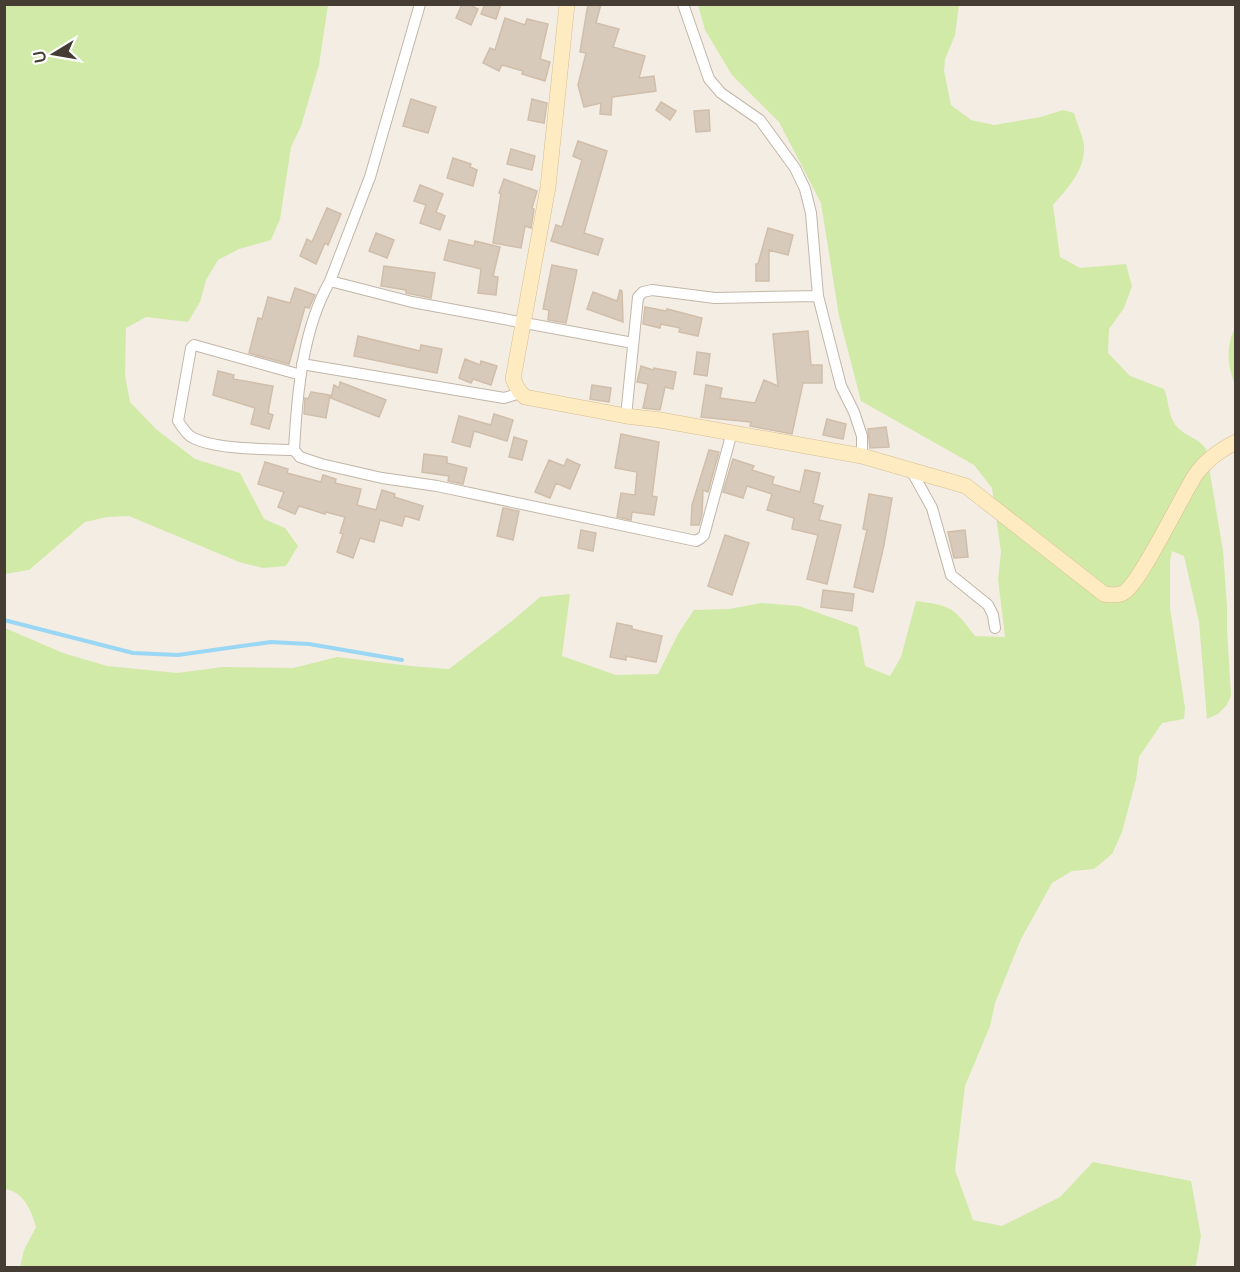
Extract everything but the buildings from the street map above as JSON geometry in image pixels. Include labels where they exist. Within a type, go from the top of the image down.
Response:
[{"type":"main road","points":[[567,4],[548,187],[513,379],[519,391],[530,398],[862,456],[969,488],[1104,594],[1115,595],[1125,592],[1139,576],[1196,474],[1220,450],[1236,442]]},
{"type":"street","points":[[420,4],[370,177],[330,281],[321,297],[301,369],[294,450],[300,457],[321,464],[382,478],[437,486],[696,540],[704,535],[732,432]]},
{"type":"street","points":[[683,4],[709,79],[721,93],[760,120],[795,168],[805,189],[811,213],[818,296],[841,386],[854,412],[862,436],[862,456]]},
{"type":"street","points":[[330,281],[412,302],[633,343]]},
{"type":"street","points":[[626,416],[638,297],[643,292],[715,298],[818,296]]},
{"type":"street","points":[[294,450],[227,447],[192,437],[184,430],[178,421],[191,348],[194,345],[301,369],[504,398],[519,391]]},
{"type":"street","points":[[911,470],[932,508],[951,574],[988,605],[993,615],[995,628]]},
{"type":"green space","points":[[5,4],[328,5],[319,65],[301,126],[291,147],[280,219],[271,240],[239,249],[218,260],[206,280],[200,302],[188,322],[146,317],[126,328],[125,376],[130,402],[157,430],[195,459],[240,473],[264,519],[285,528],[298,546],[286,566],[263,568],[239,562],[129,516],[107,517],[85,522],[29,570],[5,574]]},
{"type":"green space","points":[[698,5],[959,5],[955,35],[945,59],[944,71],[951,105],[971,120],[994,125],[1041,117],[1063,110],[1074,113],[1084,146],[1084,155],[1079,171],[1053,205],[1060,257],[1080,268],[1126,264],[1132,286],[1124,308],[1109,329],[1108,353],[1130,376],[1164,389],[1175,424],[1182,432],[1200,442],[1206,449],[1223,551],[1231,696],[1226,706],[1218,714],[1207,719],[1199,622],[1184,556],[1172,551],[1170,608],[1185,708],[1184,719],[1162,723],[1139,757],[1136,780],[1122,832],[1112,854],[1094,869],[1072,871],[1052,883],[1021,939],[995,1003],[990,1026],[965,1086],[955,1170],[973,1220],[1002,1226],[1060,1197],[1093,1162],[1191,1181],[1201,1236],[1196,1265],[1194,1267],[20,1267],[24,1250],[36,1227],[29,1208],[22,1198],[5,1189],[5,628],[63,653],[107,666],[177,673],[223,667],[293,668],[337,657],[449,669],[540,597],[570,594],[562,656],[616,675],[658,674],[678,634],[694,610],[729,609],[761,603],[799,606],[858,627],[865,666],[890,676],[901,657],[916,601],[937,604],[951,610],[962,619],[975,636],[1005,637],[998,579],[1001,552],[992,488],[974,465],[861,401],[839,316],[821,203],[779,122],[732,75],[705,30]]},
{"type":"green space","points":[[1235,328],[1235,384],[1230,370],[1229,356],[1230,341]]},
{"type":"waterway","points":[[4,620],[133,653],[178,655],[271,642],[309,644],[402,660]]}]
